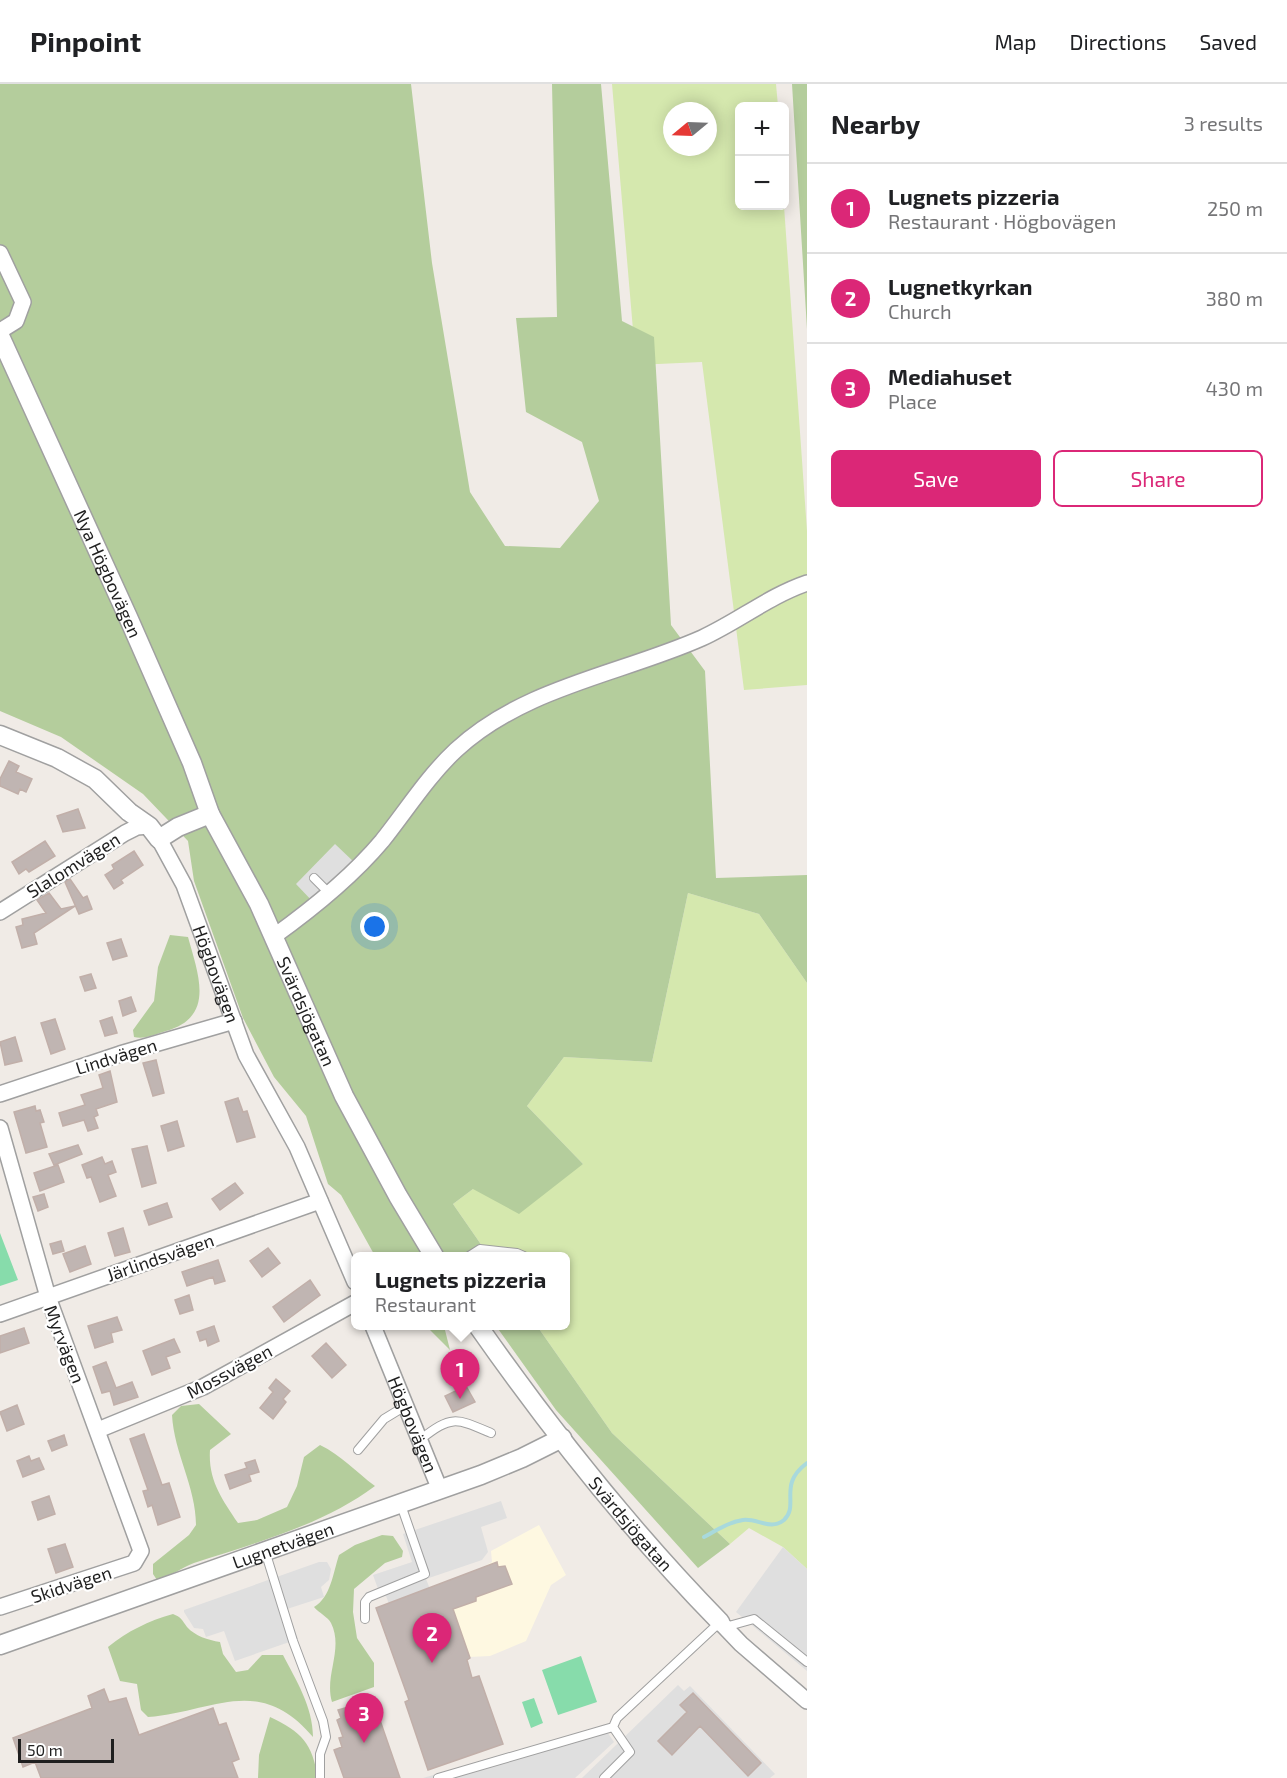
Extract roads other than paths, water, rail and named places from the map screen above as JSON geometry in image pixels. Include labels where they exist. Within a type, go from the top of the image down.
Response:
[{"type":"street","points":[[0,253],[23,302],[16,321],[0,333]]},
{"type":"street","name":"Nya Högbovägen","points":[[0,333],[133,627],[192,763],[210,814]]},
{"type":"street","points":[[273,937],[330,894],[376,847],[456,750],[483,729],[513,711],[568,685],[645,662],[705,636],[783,591],[807,584]]},
{"type":"street","name":"Högbovägen","points":[[0,735],[82,771],[154,833],[173,860],[256,1077],[297,1147],[351,1273]]},
{"type":"street","points":[[154,833],[178,827],[210,814]]},
{"type":"street","name":"Svärdsjögatan","points":[[210,814],[273,937],[344,1095],[431,1252]]},
{"type":"street","name":"Slalomvägen","points":[[0,912],[125,833],[137,827],[154,833]]},
{"type":"street","name":"Lindvägen","points":[[0,1094],[120,1054],[234,1022]]},
{"type":"street","name":"Myrvägen","points":[[0,1128],[48,1297],[140,1547],[140,1557]]},
{"type":"street","name":"Järlindsvägen","points":[[0,1314],[320,1201]]},
{"type":"street","name":"Mossvägen","points":[[98,1430],[203,1387],[351,1305]]},
{"type":"street","name":"Högbovägen","points":[[375,1330],[440,1490]]},
{"type":"street","name":"Svärdsjögatan","points":[[481,1330],[513,1376],[645,1541],[722,1625],[807,1701]]},
{"type":"street","name":"Lugnetvägen","points":[[0,1645],[440,1490],[515,1461],[562,1438]]},
{"type":"street","name":"Skidvägen","points":[[0,1607],[135,1563],[140,1557]]},
{"type":"lane","points":[[314,878],[330,894]]},
{"type":"lane","points":[[476,1252],[480,1249],[508,1252]]},
{"type":"lane","points":[[358,1450],[384,1419],[407,1405]]},
{"type":"lane","points":[[421,1439],[452,1419],[461,1420],[491,1433]]},
{"type":"lane","points":[[365,1619],[365,1602],[369,1597],[424,1574],[400,1504]]},
{"type":"lane","points":[[265,1551],[293,1641],[323,1721],[326,1737],[320,1754],[320,1778]]},
{"type":"lane","points":[[438,1778],[613,1727],[617,1718],[722,1625],[754,1619],[807,1662]]},
{"type":"lane","points":[[604,1778],[630,1752],[613,1727]]},
{"type":"waterway","points":[[704,1537],[738,1521],[748,1520],[774,1524],[784,1520],[790,1508],[793,1479],[807,1463]]},
{"type":"place","name":"Lugnets pizzeria","points":[[460,1399]]},
{"type":"place","name":"Lugnetkyrkan","points":[[432,1663]]},
{"type":"place","name":"Mediahuset","points":[[364,1743]]}]
